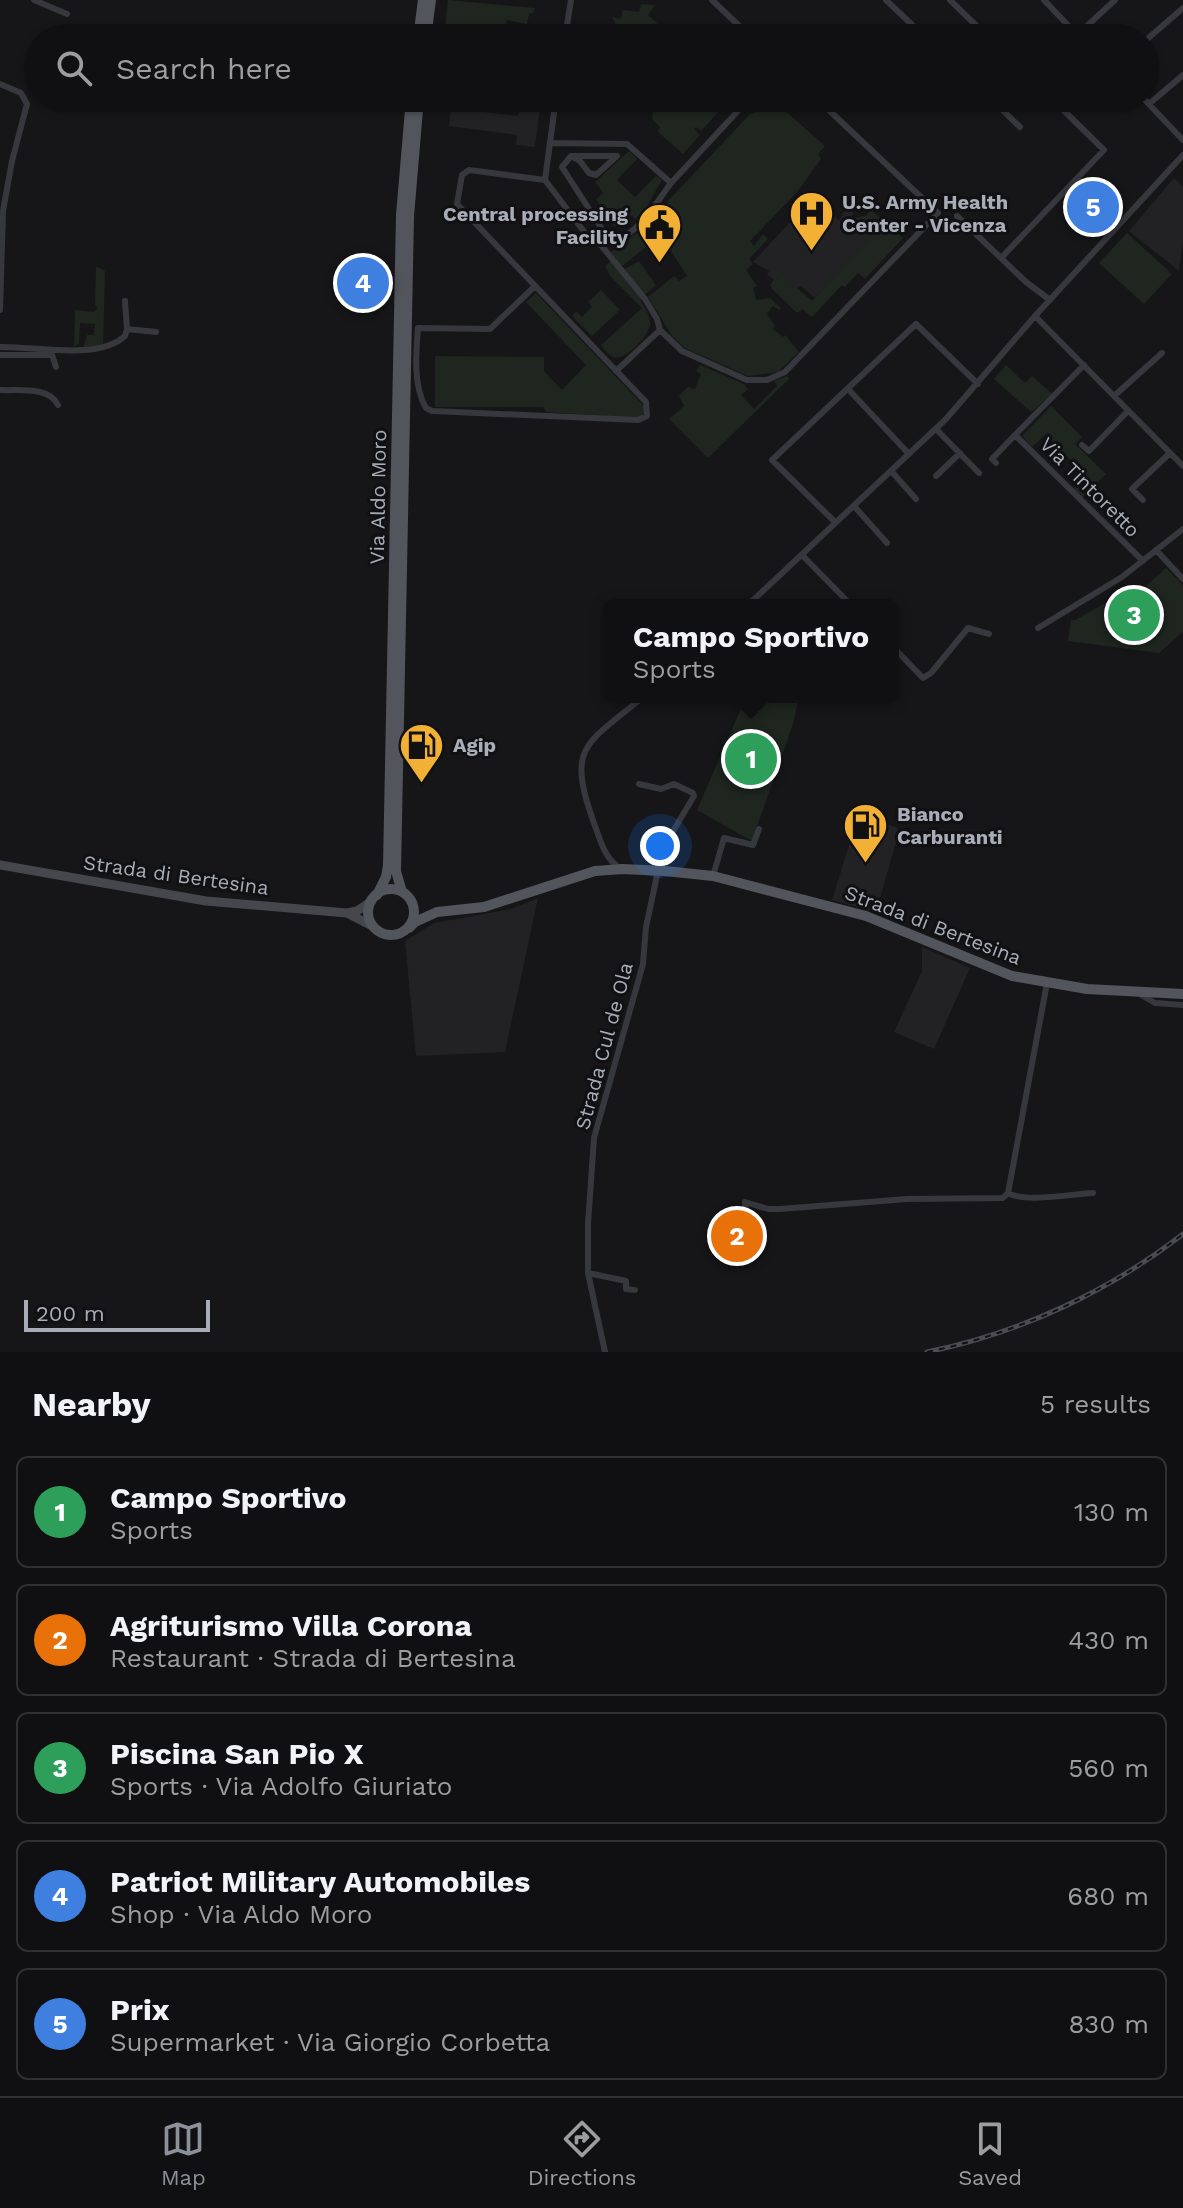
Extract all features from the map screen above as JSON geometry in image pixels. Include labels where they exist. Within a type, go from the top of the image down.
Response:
[{"type":"main road","points":[[420,24],[423,0]]},
{"type":"main road","points":[[428,24],[431,0]]},
{"type":"main road","name":"Via Aldo Moro","points":[[374,898],[386,877],[388,865],[401,215],[410,112]]},
{"type":"main road","name":"Via Aldo Moro","points":[[406,896],[396,871],[409,216],[418,112]]},
{"type":"main road","name":"Strada di Bertesina","points":[[608,870],[657,873]]},
{"type":"main road","name":"Strada di Bertesina","points":[[374,927],[393,935],[437,912],[484,907],[608,870],[713,876],[866,916],[1012,976],[1138,993],[1183,994]]},
{"type":"main road","points":[[374,927],[369,911],[374,898],[387,890],[437,912]]},
{"type":"main road","points":[[406,896],[414,914],[409,928]]},
{"type":"street","points":[[34,0],[67,14]]},
{"type":"street","points":[[567,24],[571,0]]},
{"type":"street","points":[[712,0],[737,24]]},
{"type":"street","points":[[886,0],[911,24]]},
{"type":"street","points":[[950,0],[975,24]]},
{"type":"street","points":[[1044,0],[1065,24]]},
{"type":"street","points":[[1090,24],[1115,0]]},
{"type":"street","points":[[1159,29],[1183,8]]},
{"type":"street","points":[[1159,95],[1183,75]]},
{"type":"street","points":[[0,84],[21,93],[24,98]]},
{"type":"street","points":[[0,310],[3,211],[25,112]]},
{"type":"street","points":[[554,112],[545,180],[585,233],[600,244],[645,299],[660,330],[682,351],[747,380],[767,380],[785,372],[938,213],[831,112]]},
{"type":"street","points":[[600,244],[622,237],[638,227],[671,183],[737,112]]},
{"type":"street","points":[[1004,112],[1020,127]]},
{"type":"street","points":[[1001,258],[1104,150],[1065,112]]},
{"type":"street","points":[[1157,112],[1183,140]]},
{"type":"street","points":[[550,143],[627,144],[671,183]]},
{"type":"street","points":[[754,599],[936,429],[1183,155]]},
{"type":"street","points":[[571,156],[562,167],[609,240]]},
{"type":"street","points":[[571,156],[617,156],[596,175],[589,173],[580,161],[571,156]]},
{"type":"street","points":[[534,287],[490,329],[418,328],[419,388],[426,408],[432,411],[642,420],[647,416],[646,402],[457,204],[462,175],[469,170],[545,180]]},
{"type":"street","points":[[957,216],[1026,282],[1050,300]]},
{"type":"street","points":[[0,347],[92,350],[125,336],[125,301]]},
{"type":"street","points":[[1035,316],[1183,466]]},
{"type":"street","points":[[835,522],[772,460],[916,324],[978,384]]},
{"type":"street","points":[[127,329],[156,332]]},
{"type":"street","points":[[616,371],[660,330]]},
{"type":"street","points":[[1114,396],[1162,353]]},
{"type":"street","points":[[0,355],[52,355],[56,367]]},
{"type":"street","name":"Via Tintoretto","points":[[996,463],[992,459],[1084,365]]},
{"type":"street","points":[[848,389],[909,454]]},
{"type":"street","points":[[0,390],[47,393],[58,405]]},
{"type":"street","points":[[1082,445],[1089,451],[1128,411]]},
{"type":"street","points":[[936,429],[979,473]]},
{"type":"street","name":"Via Tintoretto","points":[[1015,435],[1143,561]]},
{"type":"street","points":[[936,476],[960,453]]},
{"type":"street","points":[[1143,500],[1132,489],[1170,453]]},
{"type":"street","points":[[892,472],[916,499]]},
{"type":"street","points":[[854,506],[887,543]]},
{"type":"street","points":[[1038,628],[1122,577],[1183,529]]},
{"type":"street","points":[[1156,550],[1183,579]]},
{"type":"street","points":[[802,555],[845,599]]},
{"type":"street","points":[[899,653],[923,678],[931,673],[968,628],[989,634]]},
{"type":"street","points":[[608,870],[607,856],[581,782],[580,767],[593,739],[636,703]]},
{"type":"street","points":[[639,784],[661,789],[674,784],[694,796],[669,838],[657,873]]},
{"type":"street","points":[[713,876],[724,838],[753,845],[759,829]]},
{"type":"street","points":[[607,856],[608,870]]},
{"type":"street","name":"Strada di Bertesina","points":[[0,865],[206,901],[347,913],[374,927]]},
{"type":"street","name":"Strada Cul de Ola","points":[[605,1352],[592,1320],[588,1273],[594,1138],[643,964],[646,927],[657,873]]},
{"type":"street","points":[[347,913],[357,911],[374,898]]},
{"type":"street","points":[[747,1224],[745,1202],[780,1209],[907,1199],[1003,1198],[1008,1193],[1047,983]]},
{"type":"street","name":"Strada di Bertesina","points":[[1138,993],[1155,1003],[1183,1005]]},
{"type":"street","points":[[1008,1193],[1015,1197],[1093,1193]]},
{"type":"street","points":[[588,1273],[626,1281],[626,1289],[635,1290]]},
{"type":"shaded area","points":[[448,0],[535,8],[529,14],[527,24],[507,20],[506,24],[445,24]]},
{"type":"shaded area","points":[[641,4],[655,5],[648,15],[658,24],[616,24],[612,17],[621,19],[623,10],[639,12]]},
{"type":"shaded area","points":[[451,112],[518,116],[518,112],[539,112],[535,147],[516,145],[517,135],[449,126]]},
{"type":"shaded area","points":[[653,112],[719,112],[701,131],[696,127],[694,129],[700,135],[683,154],[658,132],[660,127],[652,119]]},
{"type":"shaded area","points":[[787,112],[825,146],[818,154],[821,159],[798,191],[750,241],[754,246],[763,234],[768,239],[749,259],[753,264],[746,270],[757,286],[753,288],[756,300],[770,298],[781,308],[779,310],[773,306],[767,314],[775,326],[773,329],[783,337],[785,335],[799,352],[778,372],[748,376],[685,348],[672,336],[648,297],[674,276],[679,281],[687,276],[664,240],[649,247],[642,236],[669,200],[750,114]]},
{"type":"shaded area","points":[[629,151],[637,159],[617,180],[635,197],[656,176],[662,180],[643,213],[635,219],[632,215],[615,227],[596,199],[603,193],[595,182]]},
{"type":"shaded area","points":[[1174,178],[1183,187],[1183,241],[1179,271],[1129,231]]},
{"type":"shaded area","name":"U.S. Army Health Center - Vicenza","points":[[815,195],[839,221],[849,202],[856,205],[851,218],[859,223],[870,241],[815,298],[801,286],[795,290],[778,282],[767,275],[769,271],[753,262]]},
{"type":"shaded area","points":[[870,209],[903,238],[865,279],[858,273],[812,317],[802,309],[797,313],[772,289],[770,285],[774,279],[777,281],[783,274],[794,289],[797,288],[812,301],[869,241],[855,227],[858,223],[852,219],[867,215]]},
{"type":"shaded area","points":[[637,233],[647,246],[622,266],[625,269],[639,261],[656,285],[640,299],[650,323],[643,339],[632,350],[616,358],[601,345],[642,308],[610,276],[605,266],[615,258],[611,252]]},
{"type":"shaded area","points":[[1127,233],[1172,274],[1144,304],[1099,263]]},
{"type":"shaded area","points":[[96,266],[105,271],[103,347],[83,348],[87,335],[94,335],[95,324],[80,323],[79,344],[74,347],[75,310],[94,312],[97,309]]},
{"type":"shaded area","points":[[601,290],[620,310],[592,336],[572,316],[576,311],[582,317],[592,307],[588,302]]},
{"type":"shaded area","points":[[536,293],[645,407],[644,414],[639,418],[546,412],[543,407],[435,407],[435,356],[544,357],[544,371],[562,390],[586,365],[526,302]]},
{"type":"shaded area","points":[[700,365],[744,384],[748,389],[741,395],[754,409],[777,386],[774,381],[788,376],[789,379],[708,458],[669,419],[684,406],[679,395],[688,387],[695,389],[701,374],[696,371]]},
{"type":"shaded area","points":[[1006,365],[1025,383],[1032,376],[1052,394],[1031,412],[994,379]]},
{"type":"shaded area","points":[[1051,406],[1082,437],[1075,444],[1106,474],[1082,498],[1072,489],[1086,475],[1045,435],[1032,447],[1022,436]]},
{"type":"shaded area","points":[[1166,568],[1183,585],[1183,632],[1159,653],[1068,641],[1071,620],[1118,596],[1126,604]]},
{"type":"shaded area","points":[[743,703],[798,703],[752,841],[697,810]]},
{"type":"shaded area","name":"Bianco Carburanti","points":[[862,817],[896,827],[899,832],[876,912],[832,900],[850,842],[856,839]]},
{"type":"shaded area","points":[[538,898],[505,1052],[416,1056],[405,941],[434,923],[511,909]]},
{"type":"shaded area","points":[[922,947],[970,968],[934,1049],[894,1032],[922,971]]},
{"type":"railway","points":[[927,1352],[996,1334],[1062,1308],[1124,1274],[1183,1234]]},
{"type":"place","name":"Prix","points":[[1093,207]]},
{"type":"place","name":"U.S. Army Health Center - Vicenza","points":[[811,252]]},
{"type":"place","name":"Central processing Facility","points":[[659,265]]},
{"type":"place","name":"Patriot Military Automobiles","points":[[363,283]]},
{"type":"place","name":"Piscina San Pio X","points":[[1134,615]]},
{"type":"place","name":"Campo Sportivo","points":[[751,759]]},
{"type":"place","name":"Agip","points":[[422,784]]},
{"type":"place","name":"Bianco Carburanti","points":[[866,865]]},
{"type":"place","name":"Agriturismo Villa Corona","points":[[737,1236]]}]
